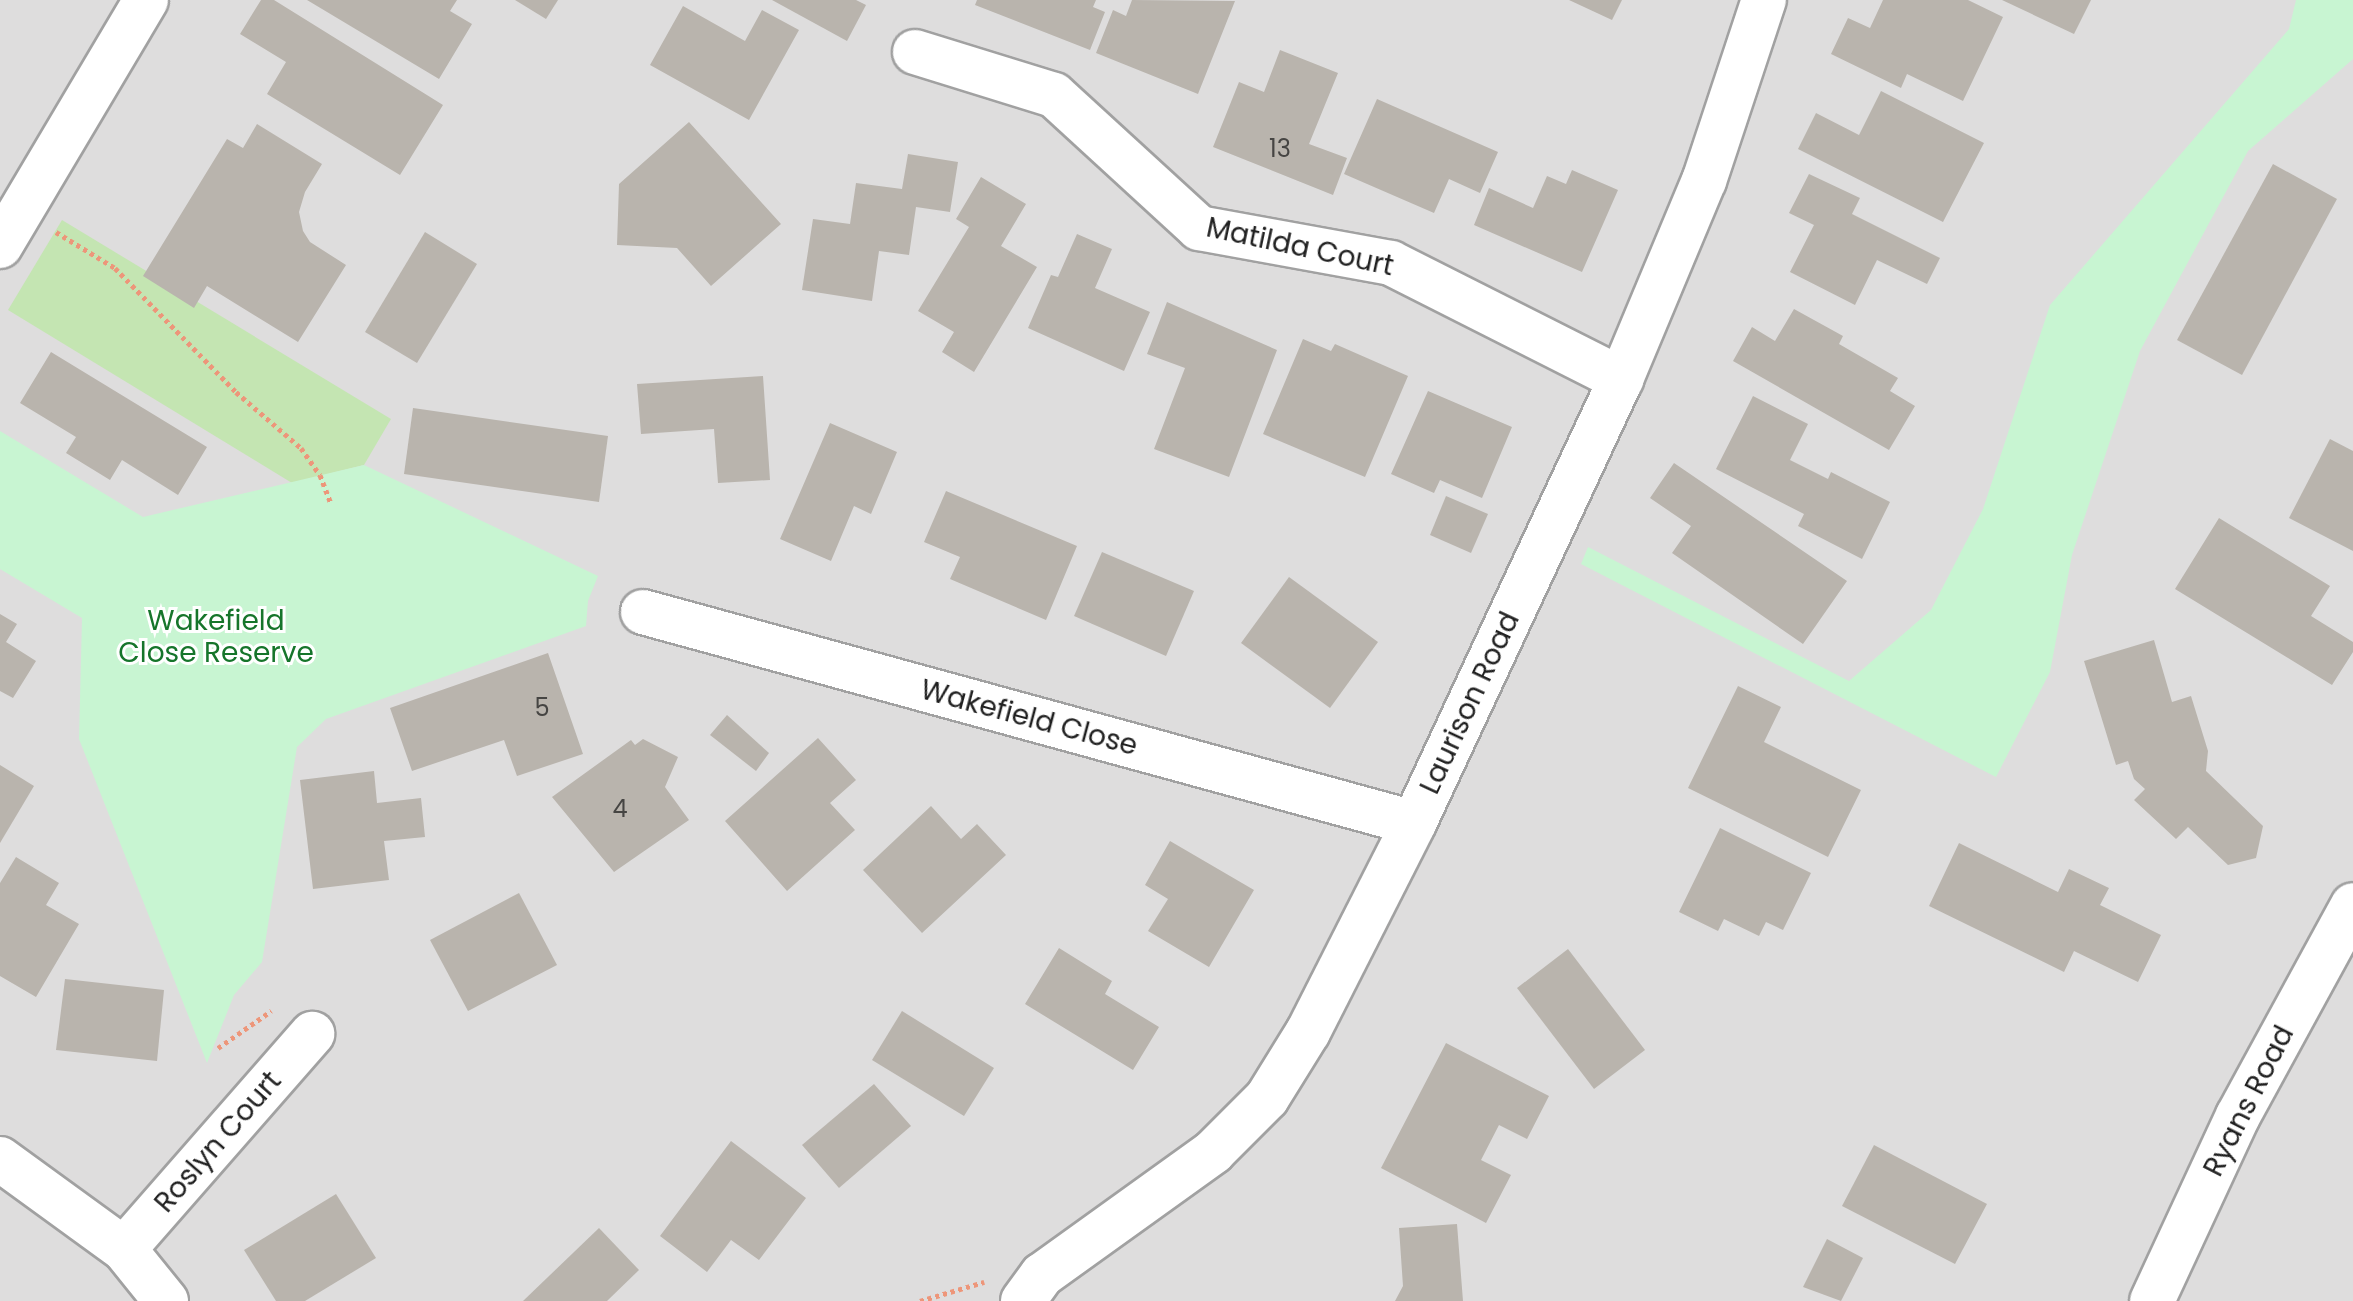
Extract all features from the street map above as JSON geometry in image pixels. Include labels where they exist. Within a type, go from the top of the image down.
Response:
[{"type":"street","points":[[10,228],[146,0]]},
{"type":"street","name":"Laurison Road","points":[[1023,1301],[1042,1275],[1213,1152],[1267,1098],[1308,1032],[1414,823],[1621,379],[1704,181],[1764,0]]},
{"type":"street","name":"Matilda Court","points":[[915,52],[1054,95],[1199,228],[1391,263],[1621,379]]},
{"type":"street","name":"Wakefield Close","points":[[643,612],[1414,823]]},
{"type":"street","name":"Ryans Road","points":[[2152,1301],[2238,1116],[2353,905]]},
{"type":"street","name":"Roslyn Court","points":[[124,1249],[312,1034]]},
{"type":"street","points":[[0,1159],[124,1249],[166,1301]]},
{"type":"path","points":[[10,228],[115,268],[236,392],[301,448],[331,503]]},
{"type":"shaded area","points":[[0,0],[2353,0],[2353,1301],[0,1301]]},
{"type":"green space","points":[[2296,0],[2353,0],[2353,59],[2248,151],[2140,351],[2072,555],[2050,672],[1996,777],[1581,564],[1588,547],[1849,681],[1931,610],[1983,509],[2050,305],[2289,29]]},
{"type":"green space","points":[[62,220],[391,419],[364,465],[292,483],[8,310]]},
{"type":"green space","name":"Wakefield Close Reserve","points":[[0,431],[143,517],[364,465],[598,576],[588,601],[586,626],[326,719],[297,747],[262,962],[234,995],[207,1063],[79,739],[82,618],[0,569]]},
{"type":"building","points":[[261,0],[274,0],[443,105],[400,175],[267,94],[286,62],[240,34]]},
{"type":"building","points":[[307,0],[457,0],[450,11],[472,24],[439,79]]},
{"type":"building","points":[[515,0],[558,0],[546,19]]},
{"type":"building","points":[[772,0],[856,0],[866,5],[847,41]]},
{"type":"building","points":[[977,0],[1096,0],[1093,7],[1105,12],[1090,50],[975,5]]},
{"type":"building","points":[[1132,0],[1235,1],[1198,94],[1096,53],[1113,10],[1126,16]]},
{"type":"building","points":[[1569,0],[1622,0],[1612,20]]},
{"type":"building","points":[[1883,0],[1968,0],[2003,17],[1963,101],[1907,74],[1901,88],[1831,54],[1848,18],[1870,28]]},
{"type":"building","points":[[2002,0],[2091,0],[2074,34]]},
{"type":"building","points":[[683,6],[745,41],[762,10],[799,30],[749,120],[650,65]]},
{"type":"building","points":[[1280,50],[1338,73],[1309,144],[1347,158],[1333,195],[1213,147],[1239,82],[1264,92]]},
{"type":"building","points":[[1881,91],[1984,143],[1943,222],[1798,149],[1816,113],[1859,135]]},
{"type":"building","points":[[1377,99],[1498,152],[1480,193],[1449,179],[1434,213],[1344,174]]},
{"type":"building","points":[[689,122],[781,224],[711,286],[677,248],[617,245],[619,184]]},
{"type":"building","points":[[257,124],[322,164],[305,192],[299,212],[303,231],[310,242],[346,265],[298,342],[207,286],[194,308],[143,276],[227,139],[243,148]]},
{"type":"building","points":[[908,154],[958,162],[950,212],[916,207],[909,255],[879,251],[872,301],[802,290],[813,219],[850,224],[856,183],[902,189]]},
{"type":"building","points":[[2273,164],[2337,199],[2242,375],[2177,340]]},
{"type":"building","points":[[1572,170],[1618,190],[1582,272],[1474,225],[1489,188],[1533,208],[1547,176],[1566,184]]},
{"type":"building","points":[[1809,174],[1860,198],[1852,214],[1940,258],[1927,284],[1877,260],[1855,305],[1790,272],[1814,225],[1789,213]]},
{"type":"building","points":[[981,177],[1026,204],[1001,246],[1037,267],[974,372],[942,352],[954,332],[918,311],[969,227],[956,219]]},
{"type":"building","points":[[425,232],[477,264],[417,363],[365,332]]},
{"type":"building","points":[[1077,234],[1112,249],[1095,288],[1150,312],[1124,371],[1028,328],[1051,275],[1058,277]]},
{"type":"building","points":[[1167,302],[1277,350],[1229,477],[1154,449],[1185,368],[1147,354]]},
{"type":"building","points":[[1794,309],[1843,336],[1839,344],[1898,378],[1890,391],[1915,406],[1889,450],[1733,361],[1752,327],[1775,341]]},
{"type":"building","points":[[1303,339],[1331,351],[1335,344],[1408,376],[1365,477],[1263,434]]},
{"type":"building","points":[[51,352],[207,447],[178,495],[122,460],[110,480],[66,453],[76,437],[20,403]]},
{"type":"building","points":[[763,376],[770,480],[718,483],[714,429],[641,434],[637,384]]},
{"type":"building","points":[[1428,391],[1512,427],[1482,498],[1440,480],[1434,493],[1391,474]]},
{"type":"building","points":[[1753,396],[1808,424],[1790,460],[1828,479],[1831,472],[1890,502],[1862,559],[1798,526],[1804,514],[1716,469]]},
{"type":"building","points":[[413,408],[608,436],[599,502],[404,474]]},
{"type":"building","points":[[830,423],[897,452],[871,514],[854,506],[831,561],[780,539]]},
{"type":"building","points":[[2330,439],[2353,451],[2353,551],[2289,518]]},
{"type":"building","points":[[1674,463],[1847,581],[1803,644],[1672,553],[1691,526],[1650,498]]},
{"type":"building","points":[[946,491],[1077,546],[1046,620],[950,579],[960,557],[924,542]]},
{"type":"building","points":[[1446,496],[1488,514],[1471,553],[1430,535]]},
{"type":"building","points":[[2219,518],[2330,586],[2311,616],[2353,642],[2353,652],[2332,685],[2175,589]]},
{"type":"building","points":[[1102,552],[1194,591],[1166,656],[1074,616]]},
{"type":"building","points":[[1289,577],[1378,642],[1330,708],[1241,643]]},
{"type":"building","points":[[0,614],[17,624],[6,642],[36,661],[13,698],[0,691]]},
{"type":"building","points":[[2154,640],[2172,702],[2191,696],[2208,751],[2206,771],[2263,826],[2256,858],[2228,865],[2188,827],[2176,839],[2134,800],[2145,789],[2134,779],[2128,761],[2116,765],[2084,661]]},
{"type":"building","points":[[548,653],[583,754],[517,776],[504,740],[412,771],[390,708]]},
{"type":"building","points":[[1738,686],[1781,707],[1764,742],[1861,790],[1828,857],[1688,788]]},
{"type":"building","points":[[727,715],[769,753],[756,771],[710,735]]},
{"type":"building","points":[[818,738],[856,780],[830,803],[855,830],[787,891],[725,821]]},
{"type":"building","points":[[643,739],[678,757],[665,787],[689,820],[614,872],[552,797],[631,740],[635,745]]},
{"type":"building","points":[[0,765],[34,786],[0,843]]},
{"type":"building","points":[[374,771],[377,803],[421,798],[425,837],[384,841],[389,880],[313,889],[300,780]]},
{"type":"building","points":[[931,806],[961,839],[977,824],[1006,855],[922,933],[863,870]]},
{"type":"building","points":[[1720,828],[1811,873],[1783,930],[1766,922],[1759,936],[1724,919],[1718,931],[1679,912]]},
{"type":"building","points":[[1170,841],[1254,890],[1209,967],[1148,931],[1168,899],[1145,885]]},
{"type":"building","points":[[1959,843],[2058,892],[2069,869],[2109,888],[2100,905],[2161,935],[2138,982],[2074,951],[2064,972],[1929,906]]},
{"type":"building","points":[[16,857],[59,883],[46,905],[79,924],[36,997],[0,976],[0,883]]},
{"type":"building","points":[[519,893],[557,965],[468,1011],[430,940]]},
{"type":"building","points":[[1059,948],[1112,981],[1105,994],[1159,1027],[1133,1070],[1025,1004]]},
{"type":"building","points":[[1568,949],[1645,1050],[1594,1089],[1517,988]]},
{"type":"building","points":[[65,979],[164,990],[157,1061],[56,1050]]},
{"type":"building","points":[[902,1011],[994,1068],[964,1116],[872,1060]]},
{"type":"building","points":[[1446,1043],[1549,1096],[1527,1139],[1499,1125],[1481,1160],[1511,1175],[1486,1223],[1381,1168]]},
{"type":"building","points":[[874,1084],[911,1126],[839,1188],[802,1145]]},
{"type":"building","points":[[731,1141],[806,1198],[759,1260],[731,1240],[707,1272],[660,1236]]},
{"type":"building","points":[[1874,1145],[1987,1204],[1955,1264],[1842,1206]]},
{"type":"building","points":[[336,1194],[376,1258],[305,1301],[276,1301],[244,1250]]},
{"type":"building","points":[[1457,1224],[1463,1301],[1395,1301],[1403,1286],[1399,1228]]},
{"type":"building","points":[[599,1228],[639,1270],[607,1301],[523,1301]]},
{"type":"building","points":[[1827,1239],[1863,1258],[1841,1301],[1803,1287]]}]
